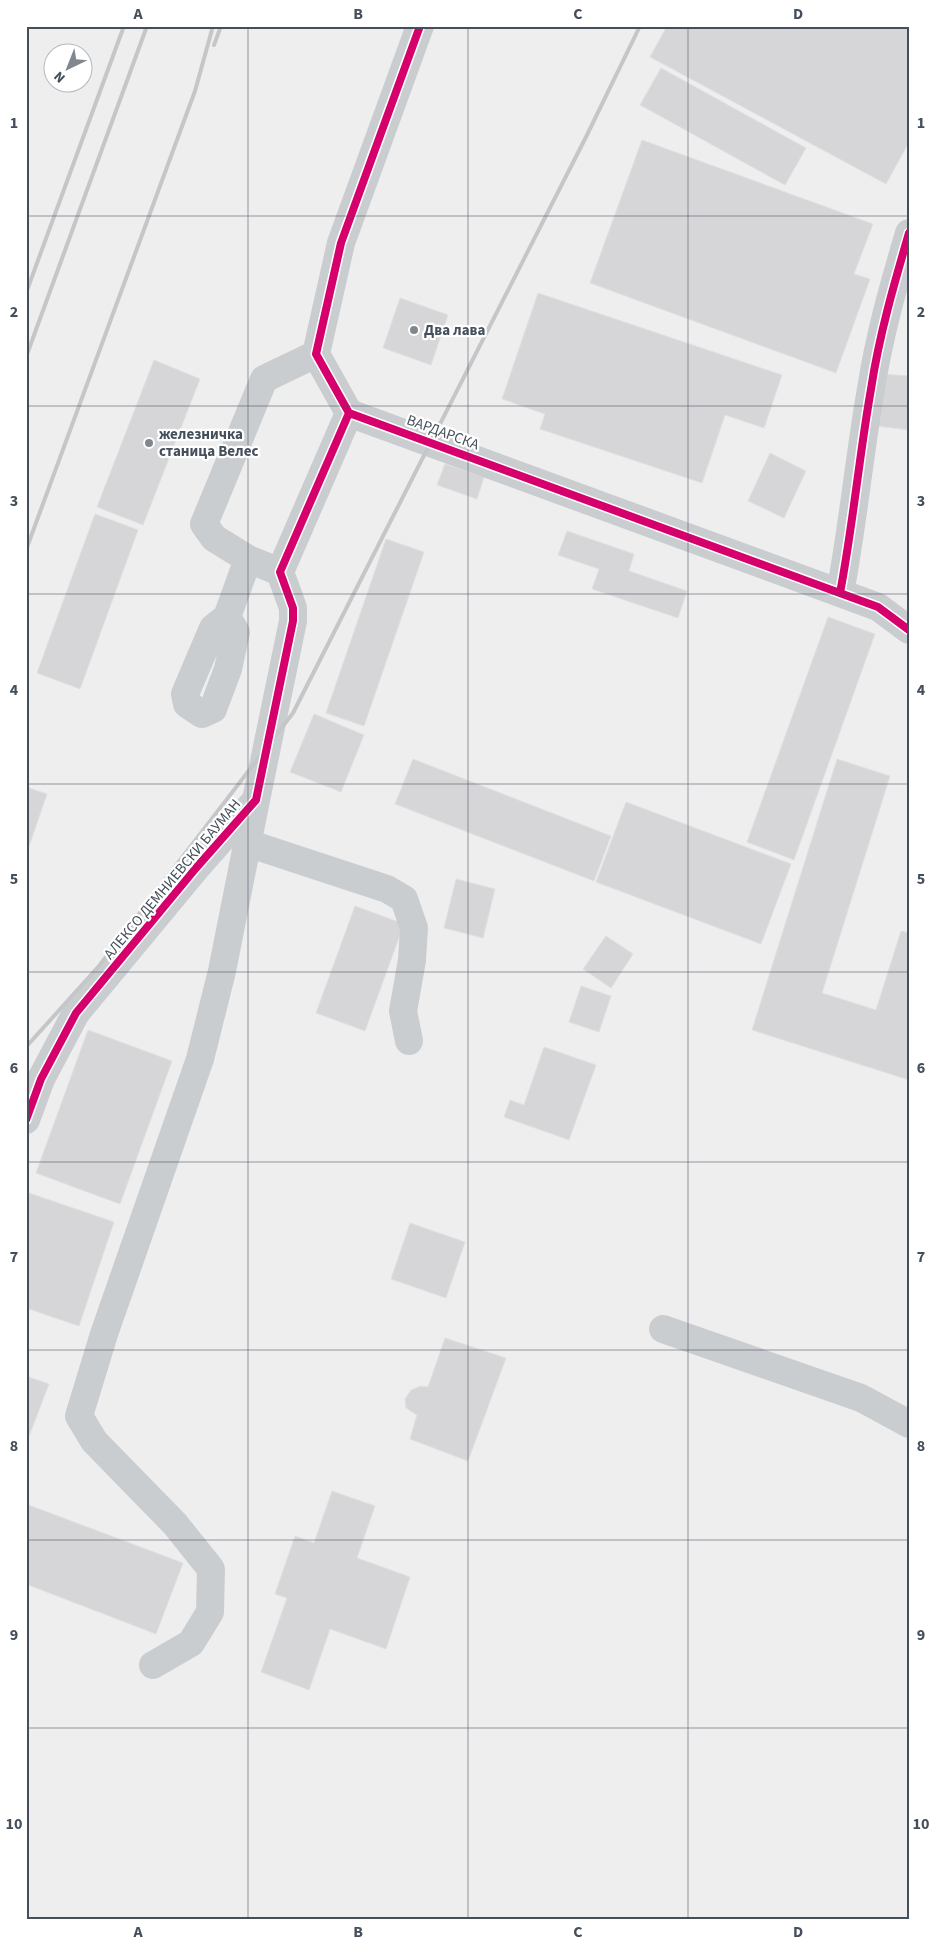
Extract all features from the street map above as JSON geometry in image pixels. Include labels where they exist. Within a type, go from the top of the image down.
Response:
[{"type":"street","points":[[316,354],[264,379],[204,524],[214,538],[248,559],[280,572],[348,413],[316,354],[341,243],[420,26]]},
{"type":"street","points":[[840,593],[852,530],[871,387],[893,288],[909,233]]},
{"type":"street","name":"ВАРДАРСКА","points":[[348,413],[878,607],[909,630]]},
{"type":"street","points":[[227,617],[248,559]]},
{"type":"street","name":"АЛЕКСО ДЕМНИЕВСКИ БАУМАН","points":[[26,1120],[41,1079],[76,1014],[196,868],[256,800],[293,621],[293,608],[280,572]]},
{"type":"street","points":[[153,1665],[191,1642],[210,1612],[211,1569],[175,1524],[94,1441],[79,1416],[104,1334],[200,1059],[222,971],[256,800]]},
{"type":"street","points":[[248,843],[387,889],[404,899],[414,928],[412,960],[403,1011],[409,1040]]},
{"type":"street","points":[[663,1329],[861,1398],[909,1424]]},
{"type":"building","points":[[667,26],[909,26],[909,142],[886,184],[650,57]]},
{"type":"building","points":[[661,68],[806,148],[785,185],[640,105]]},
{"type":"building","points":[[642,140],[873,224],[854,274],[870,279],[836,373],[590,283]]},
{"type":"building","points":[[538,293],[782,375],[764,428],[725,415],[702,483],[540,429],[545,414],[502,399]]},
{"type":"building","points":[[400,298],[448,315],[431,365],[383,348]]},
{"type":"building","name":"железничка станица Велес","points":[[154,360],[200,379],[143,525],[97,507]]},
{"type":"building","points":[[881,374],[909,376],[909,430],[877,426]]},
{"type":"building","points":[[770,453],[806,471],[784,518],[748,501]]},
{"type":"building","points":[[445,464],[484,477],[477,499],[437,485]]},
{"type":"building","points":[[95,514],[138,530],[80,689],[37,673]]},
{"type":"building","points":[[567,531],[634,554],[629,571],[687,591],[678,618],[592,589],[599,569],[558,555]]},
{"type":"building","points":[[386,539],[424,552],[364,726],[326,713]]},
{"type":"building","points":[[828,617],[875,634],[794,860],[747,842]]},
{"type":"building","points":[[314,714],[364,735],[341,792],[290,772]]},
{"type":"building","points":[[413,759],[611,836],[594,881],[395,804]]},
{"type":"building","points":[[837,759],[890,776],[822,993],[876,1010],[901,931],[909,933],[909,1080],[752,1030]]},
{"type":"building","points":[[26,787],[47,794],[26,855]]},
{"type":"building","points":[[626,802],[791,864],[761,944],[596,882]]},
{"type":"building","points":[[456,879],[495,889],[483,938],[444,928]]},
{"type":"building","points":[[355,906],[404,924],[365,1031],[316,1013]]},
{"type":"building","points":[[606,936],[633,954],[611,988],[583,969]]},
{"type":"building","points":[[581,986],[611,996],[599,1032],[569,1022]]},
{"type":"building","points":[[88,1030],[172,1061],[120,1204],[36,1173]]},
{"type":"building","points":[[544,1047],[596,1065],[569,1140],[504,1117],[510,1100],[524,1105]]},
{"type":"building","points":[[29,1193],[114,1222],[79,1326],[26,1308],[26,1200]]},
{"type":"building","points":[[410,1223],[465,1242],[446,1298],[391,1279]]},
{"type":"building","points":[[445,1338],[506,1358],[468,1461],[410,1439],[417,1415],[406,1408],[405,1399],[411,1390],[421,1386],[428,1387]]},
{"type":"building","points":[[26,1376],[49,1384],[26,1444]]},
{"type":"building","points":[[332,1491],[375,1506],[357,1558],[410,1577],[386,1649],[330,1629],[309,1690],[261,1672],[287,1598],[275,1594],[295,1536],[314,1543]]},
{"type":"building","points":[[26,1504],[183,1563],[156,1634],[26,1584]]},
{"type":"railway","points":[[26,293],[124,26]]},
{"type":"railway","points":[[26,357],[147,26]]},
{"type":"railway","points":[[26,550],[195,91],[213,26]]},
{"type":"railway","points":[[214,45],[221,26]]},
{"type":"railway","points":[[26,1047],[99,966],[293,713],[586,137],[640,26]]},
{"type":"cycle path","points":[[420,26],[341,243],[316,354],[349,413],[878,607],[909,630]]},
{"type":"cycle path","points":[[840,593],[874,369],[887,310],[909,233]]},
{"type":"cycle path","points":[[26,1120],[41,1079],[76,1013],[196,868],[256,800],[293,621],[293,608],[280,572],[349,413]]},
{"type":"place","name":"Два лава","points":[[414,330]]},
{"type":"place","name":"железничка станица Велес","points":[[149,443]]}]
